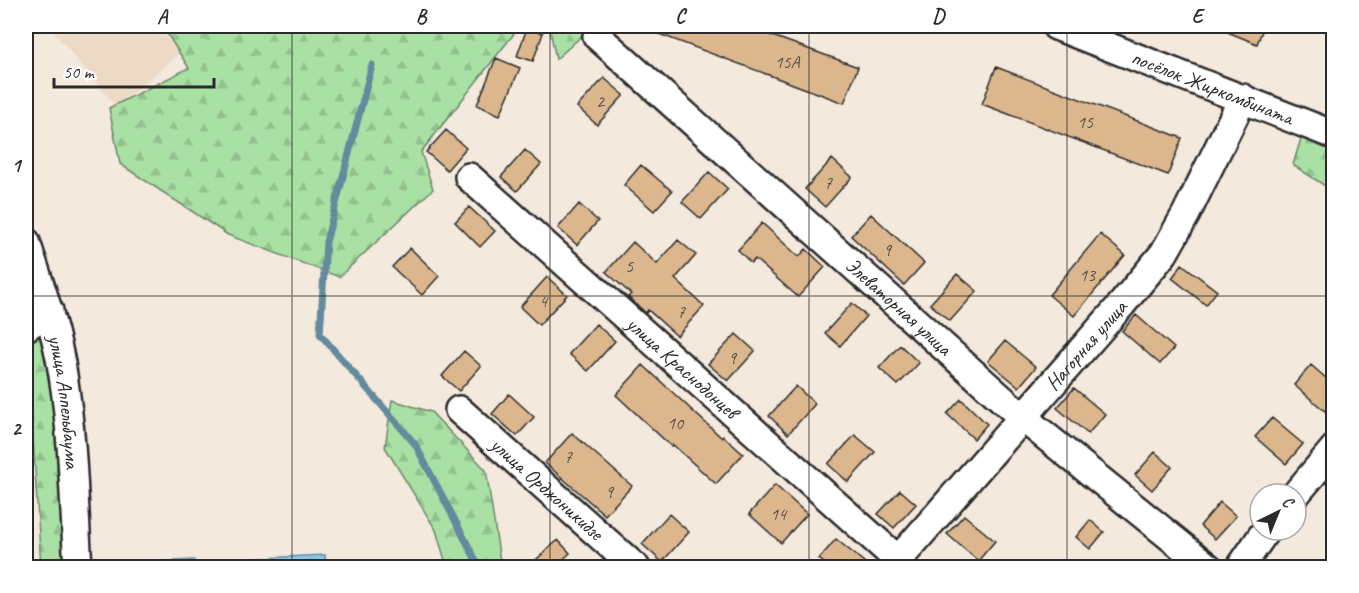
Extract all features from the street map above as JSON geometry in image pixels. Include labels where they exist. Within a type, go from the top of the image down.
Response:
[{"type":"street","name":"посёлок Жиркомбината","points":[[1056,26],[1334,135]]},
{"type":"street","name":"Элеваторная улица","points":[[597,36],[1022,417],[1209,567]]},
{"type":"street","name":"Нагорная улица","points":[[894,563],[1122,304],[1164,253],[1186,214],[1242,98]]},
{"type":"street","name":"улица Краснодонцев","points":[[469,177],[894,563]]},
{"type":"street","name":"улица Аппельбаума","points":[[26,242],[49,311],[63,373],[71,436],[78,567]]},
{"type":"street","points":[[26,327],[49,311]]},
{"type":"street","name":"улица Орджоникидзе","points":[[459,410],[636,567]]},
{"type":"street","points":[[1306,482],[1334,449]]},
{"type":"street","points":[[1240,567],[1258,542]]},
{"type":"shaded area","points":[[49,26],[157,26],[180,53],[116,107]]},
{"type":"green space","points":[[162,26],[520,26],[421,152],[433,189],[339,277],[228,235],[120,164],[109,108],[189,68]]},
{"type":"green space","points":[[538,26],[587,26],[585,33],[556,59],[550,30]]},
{"type":"green space","points":[[1303,132],[1333,145],[1333,191],[1293,165]]},
{"type":"green space","points":[[32,336],[45,337],[57,443],[64,567],[41,567],[31,405],[26,374],[26,343]]},
{"type":"green space","points":[[392,400],[431,412],[486,470],[501,567],[447,567],[436,530],[385,447]]},
{"type":"water","points":[[325,555],[326,567],[244,567],[243,559]]},
{"type":"water","points":[[194,560],[194,567],[153,567],[152,562]]},
{"type":"building","points":[[640,26],[745,26],[858,67],[844,103]]},
{"type":"building","points":[[1213,26],[1264,26],[1257,44]]},
{"type":"building","points":[[527,28],[543,33],[533,61],[517,56]]},
{"type":"building","points":[[496,58],[520,68],[500,115],[477,105]]},
{"type":"building","points":[[996,67],[1182,138],[1168,175],[982,104]]},
{"type":"building","points":[[604,78],[624,95],[597,125],[577,107]]},
{"type":"building","points":[[446,130],[466,148],[447,170],[426,152]]},
{"type":"building","points":[[525,150],[541,164],[517,191],[501,177]]},
{"type":"building","points":[[832,159],[852,177],[825,207],[805,189]]},
{"type":"building","points":[[641,165],[672,191],[654,211],[624,185]]},
{"type":"building","points":[[709,172],[728,189],[701,219],[682,202]]},
{"type":"building","points":[[579,204],[598,221],[577,245],[558,228]]},
{"type":"building","points":[[469,207],[495,231],[480,247],[455,222]]},
{"type":"building","points":[[871,214],[924,263],[904,285],[851,236]]},
{"type":"building","points":[[762,223],[799,257],[806,249],[825,267],[798,297],[755,259],[751,263],[738,250]]},
{"type":"building","points":[[1100,234],[1125,255],[1074,316],[1049,295]]},
{"type":"building","points":[[678,240],[696,255],[675,279],[704,306],[677,336],[648,310],[646,313],[628,297],[631,294],[606,272],[633,242],[657,264]]},
{"type":"building","points":[[410,248],[439,276],[422,295],[392,267]]},
{"type":"building","points":[[1182,264],[1217,291],[1206,305],[1172,278]]},
{"type":"building","points":[[957,274],[977,291],[950,321],[930,304]]},
{"type":"building","points":[[547,277],[567,295],[539,325],[520,307]]},
{"type":"building","points":[[852,303],[866,316],[840,346],[825,333]]},
{"type":"building","points":[[1136,315],[1174,348],[1160,364],[1122,331]]},
{"type":"building","points":[[596,324],[615,341],[588,371],[569,354]]},
{"type":"building","points":[[736,334],[755,351],[728,381],[708,364]]},
{"type":"building","points":[[1005,341],[1036,367],[1019,387],[988,361]]},
{"type":"building","points":[[900,345],[919,363],[898,385],[879,368]]},
{"type":"building","points":[[464,351],[481,366],[459,391],[442,376]]},
{"type":"building","points":[[643,365],[722,438],[723,436],[743,454],[716,484],[616,395]]},
{"type":"building","points":[[1311,365],[1334,385],[1334,401],[1325,411],[1294,385]]},
{"type":"building","points":[[796,386],[815,404],[788,434],[769,416]]},
{"type":"building","points":[[1074,388],[1105,414],[1088,434],[1057,408]]},
{"type":"building","points":[[509,394],[534,417],[517,436],[492,414]]},
{"type":"building","points":[[961,399],[987,424],[974,439],[947,414]]},
{"type":"building","points":[[1272,418],[1303,444],[1286,464],[1255,437]]},
{"type":"building","points":[[572,433],[632,486],[605,515],[545,463]]},
{"type":"building","points":[[855,435],[875,452],[848,482],[828,464]]},
{"type":"building","points":[[1155,452],[1172,467],[1152,490],[1135,475]]},
{"type":"building","points":[[775,485],[807,514],[781,543],[749,514]]},
{"type":"building","points":[[900,490],[916,504],[894,528],[878,514]]},
{"type":"building","points":[[1220,502],[1236,516],[1215,539],[1200,526]]},
{"type":"building","points":[[669,514],[689,532],[662,562],[642,544]]},
{"type":"building","points":[[964,515],[995,541],[978,561],[947,534]]},
{"type":"building","points":[[1090,520],[1104,532],[1090,549],[1076,537]]},
{"type":"building","points":[[836,539],[870,567],[829,567],[819,559]]},
{"type":"building","points":[[558,540],[570,553],[555,567],[528,567]]},
{"type":"waterway","points":[[372,65],[326,242],[320,334],[415,444],[480,568]]}]
